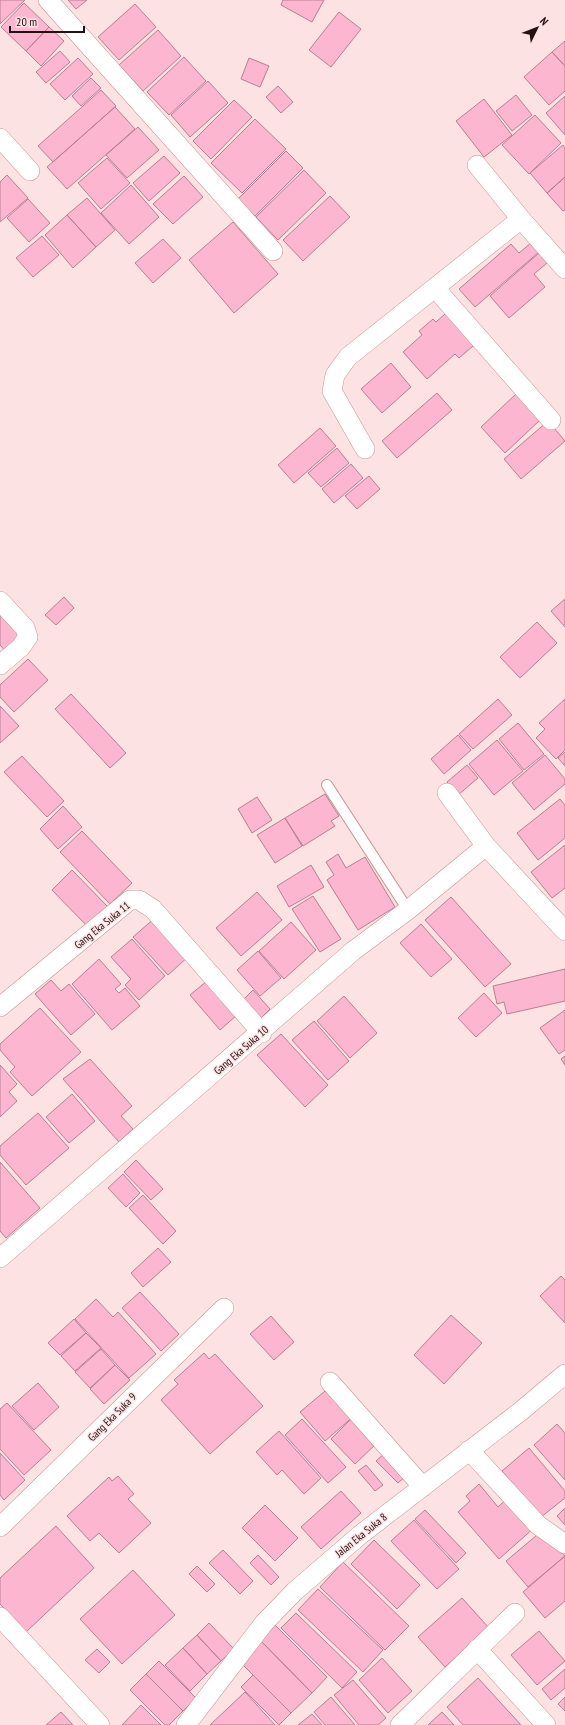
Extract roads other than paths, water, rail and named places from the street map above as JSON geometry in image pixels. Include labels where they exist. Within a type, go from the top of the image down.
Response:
[{"type":"street","points":[[48,0],[273,251]]},
{"type":"street","points":[[0,138],[30,171]]},
{"type":"street","points":[[477,165],[521,220],[565,269]]},
{"type":"street","points":[[365,449],[332,391],[335,375],[348,357],[521,220]]},
{"type":"street","points":[[435,288],[551,420]]},
{"type":"street","points":[[0,601],[25,628],[28,637],[21,646],[0,665]]},
{"type":"street","points":[[447,793],[486,846],[565,931]]},
{"type":"street","name":"Gang Eka Suka 10","points":[[0,1258],[262,1033],[353,951],[408,910],[486,846]]},
{"type":"street","name":"Gang Eka Suka 11","points":[[0,1007],[130,900],[139,900],[153,909],[262,1033]]},
{"type":"street","name":"Gang Eka Suka 9","points":[[0,1527],[224,1308]]},
{"type":"street","name":"Jalan Eka Suka 8","points":[[186,1725],[264,1623],[295,1591],[360,1536],[521,1411],[565,1374]]},
{"type":"street","points":[[330,1382],[422,1487]]},
{"type":"street","points":[[469,1450],[538,1525],[565,1544]]},
{"type":"street","points":[[400,1725],[515,1613]]},
{"type":"street","points":[[0,1617],[100,1725]]},
{"type":"street","points":[[477,1649],[546,1725]]},
{"type":"lane","points":[[326,786],[408,910]]}]
